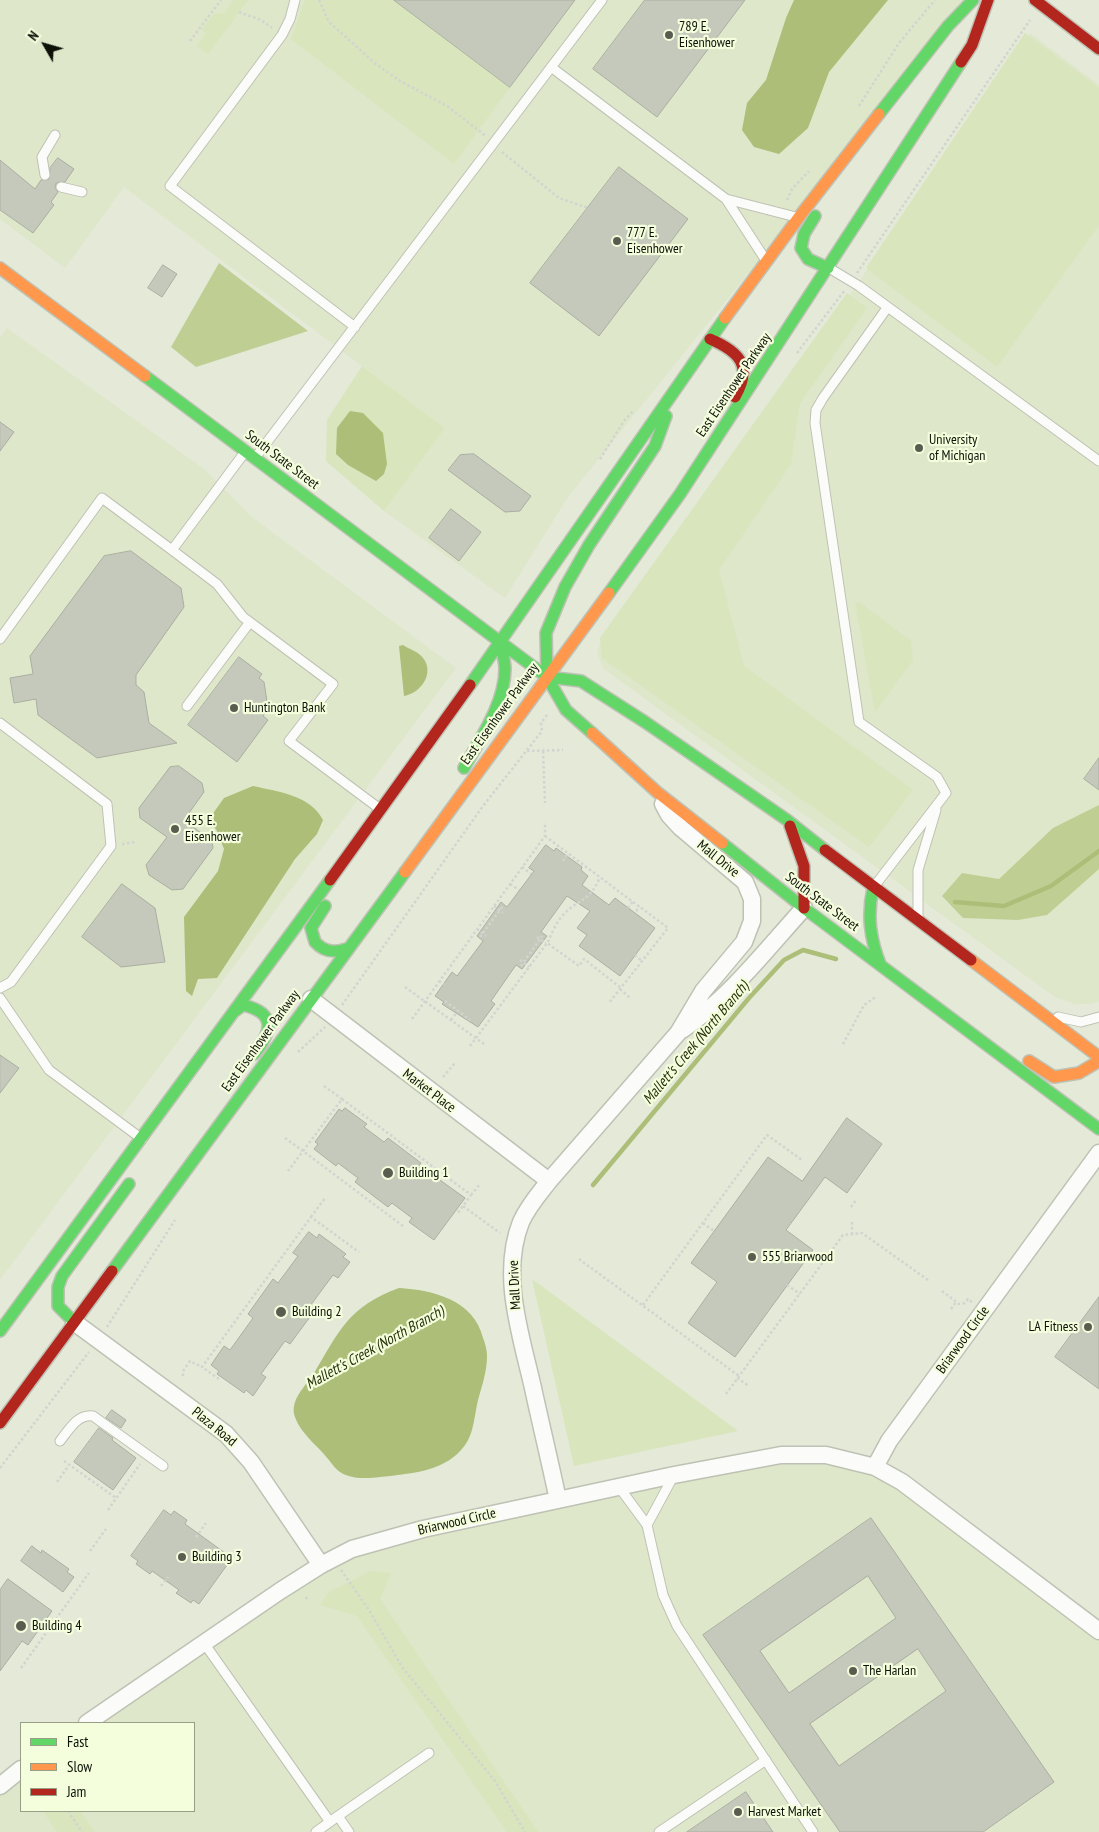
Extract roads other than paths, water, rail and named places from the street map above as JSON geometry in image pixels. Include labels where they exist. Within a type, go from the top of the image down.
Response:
[{"type":"main road","points":[[2,1323],[142,1139],[445,721],[680,380],[766,261],[948,26],[973,0]]},
{"type":"main road","name":"East Eisenhower Parkway","points":[[0,1423],[590,620],[685,486],[972,44],[988,0]]},
{"type":"main road","points":[[1035,0],[1099,49]]},
{"type":"main road","points":[[828,268],[812,262],[802,252],[801,236],[851,169],[859,140]]},
{"type":"main road","name":"South State Street","points":[[0,268],[547,677],[566,710],[657,792],[804,908],[1099,1129]]},
{"type":"main road","points":[[590,620],[622,559],[738,393],[745,372],[743,360],[734,351],[710,339]]},
{"type":"main road","points":[[547,677],[544,655],[546,633],[565,587],[589,544],[655,446],[680,380]]},
{"type":"main road","points":[[457,778],[478,744],[498,698],[505,672],[500,642]]},
{"type":"main road","name":"South State Street","points":[[547,677],[581,681],[787,820],[873,888],[919,920],[1099,1057]]},
{"type":"main road","points":[[349,948],[336,952],[324,950],[314,942],[310,933],[313,922],[429,762],[445,721]]},
{"type":"main road","points":[[787,820],[802,850],[805,862],[807,874],[804,908]]},
{"type":"main road","points":[[370,917],[388,876]]},
{"type":"main road","points":[[873,888],[870,899],[868,926],[880,964]]},
{"type":"main road","points":[[235,1011],[243,1005],[251,1006],[264,1016],[268,1023],[268,1034],[246,1066]]},
{"type":"main road","points":[[935,1006],[984,1031],[1054,1077],[1079,1073],[1099,1061]]},
{"type":"main road","points":[[188,1094],[201,1058]]},
{"type":"main road","points":[[156,1209],[172,1170],[189,1146]]},
{"type":"main road","points":[[74,1322],[58,1306],[58,1287],[62,1276],[136,1174]]},
{"type":"street","name":"Mall Drive","points":[[558,1500],[517,1320],[512,1278],[514,1249],[521,1223],[529,1207],[549,1180],[678,1032],[703,991],[744,942],[754,910],[750,889],[745,882],[681,828],[669,815],[657,792]]},
{"type":"street","name":"Mall Drive","points":[[678,1032],[705,1014],[730,991],[804,908]]},
{"type":"street","name":"Market Place","points":[[311,999],[332,1017],[549,1180]]},
{"type":"street","points":[[1054,1216],[1099,1153]]},
{"type":"street","points":[[1054,1216],[1099,1172]]},
{"type":"street","name":"Briarwood Circle","points":[[874,1467],[889,1441],[1054,1216]]},
{"type":"street","name":"Plaza Road","points":[[74,1322],[231,1439],[251,1462],[327,1562]]},
{"type":"street","name":"Briarwood Circle","points":[[88,1722],[327,1562],[352,1549],[423,1529],[674,1475],[781,1455],[826,1455],[874,1467],[902,1482],[1099,1631]]},
{"type":"street","points":[[0,1786],[20,1769]]},
{"type":"lane","points":[[295,0],[290,19],[282,35],[170,186],[356,327]]},
{"type":"lane","points":[[172,550],[356,327],[602,0]]},
{"type":"lane","points":[[551,67],[726,199],[766,261]]},
{"type":"lane","points":[[45,175],[42,157],[55,135]]},
{"type":"lane","points":[[61,187],[82,192]]},
{"type":"lane","points":[[726,199],[799,217]]},
{"type":"lane","points":[[828,268],[860,286],[887,308],[1099,461]]},
{"type":"lane","points":[[873,888],[946,793],[937,777],[859,722],[815,423],[816,410],[823,398],[887,308]]},
{"type":"lane","points":[[0,639],[102,498],[217,584],[243,616],[332,684],[289,741],[380,809]]},
{"type":"lane","points":[[187,706],[250,622]]},
{"type":"lane","points":[[0,724],[108,804],[111,846],[11,982],[0,988]]},
{"type":"lane","points":[[919,920],[918,870],[938,803]]},
{"type":"lane","points":[[0,998],[49,1070],[142,1139]]},
{"type":"lane","points":[[1040,1012],[1081,1022],[1099,1017]]},
{"type":"lane","points":[[60,1441],[79,1419],[86,1415],[93,1416],[163,1466]]},
{"type":"lane","points":[[647,1525],[674,1475]]},
{"type":"lane","points":[[618,1488],[647,1525],[663,1595],[677,1626],[813,1832]]},
{"type":"lane","points":[[204,1643],[334,1819],[349,1832]]},
{"type":"lane","points":[[316,1832],[429,1753]]},
{"type":"lane","points":[[659,1832],[766,1760]]},
{"type":"water","points":[[794,0],[888,0],[829,72],[808,128],[779,154],[754,147],[742,130],[747,103],[766,80],[786,18]]},
{"type":"water","points":[[350,411],[363,413],[383,433],[387,464],[384,474],[376,481],[348,465],[336,454],[337,428]]},
{"type":"water","points":[[403,645],[421,656],[427,670],[427,676],[421,687],[404,696],[399,646]]},
{"type":"water","points":[[253,786],[283,793],[302,800],[310,805],[323,820],[317,834],[295,859],[217,978],[198,979],[192,996],[186,991],[184,917],[218,871],[224,849],[217,831],[209,819],[224,798]]},
{"type":"water","points":[[399,1288],[425,1291],[450,1300],[471,1314],[478,1325],[486,1347],[487,1362],[473,1426],[469,1439],[461,1450],[444,1463],[424,1471],[374,1478],[348,1476],[337,1469],[302,1430],[295,1417],[294,1405],[299,1394],[347,1321],[368,1303]]},
{"type":"waterway","name":"Mallett's Creek (North Branch)","points":[[955,902],[1004,906],[1051,886],[1099,851]]},
{"type":"waterway","name":"Mallett's Creek (North Branch)","points":[[593,1185],[749,998],[784,960],[803,950],[836,959]]},
{"type":"place","name":"789 E. Eisenhower","points":[[669,35]]},
{"type":"place","name":"777 E. Eisenhower","points":[[617,241]]},
{"type":"place","name":"University of Michigan","points":[[919,448]]},
{"type":"place","name":"Huntington Bank","points":[[234,708]]},
{"type":"place","name":"455 E. Eisenhower","points":[[175,829]]},
{"type":"place","name":"Building 1","points":[[388,1173]]},
{"type":"place","name":"555 Briarwood","points":[[752,1257]]},
{"type":"place","name":"Building 2","points":[[281,1312]]},
{"type":"place","name":"LA Fitness","points":[[1088,1327]]},
{"type":"place","name":"Building 3","points":[[182,1557]]},
{"type":"place","name":"Building 4","points":[[21,1626]]},
{"type":"place","name":"The Harlan","points":[[853,1671]]},
{"type":"place","name":"Harvest Market","points":[[738,1812]]}]
